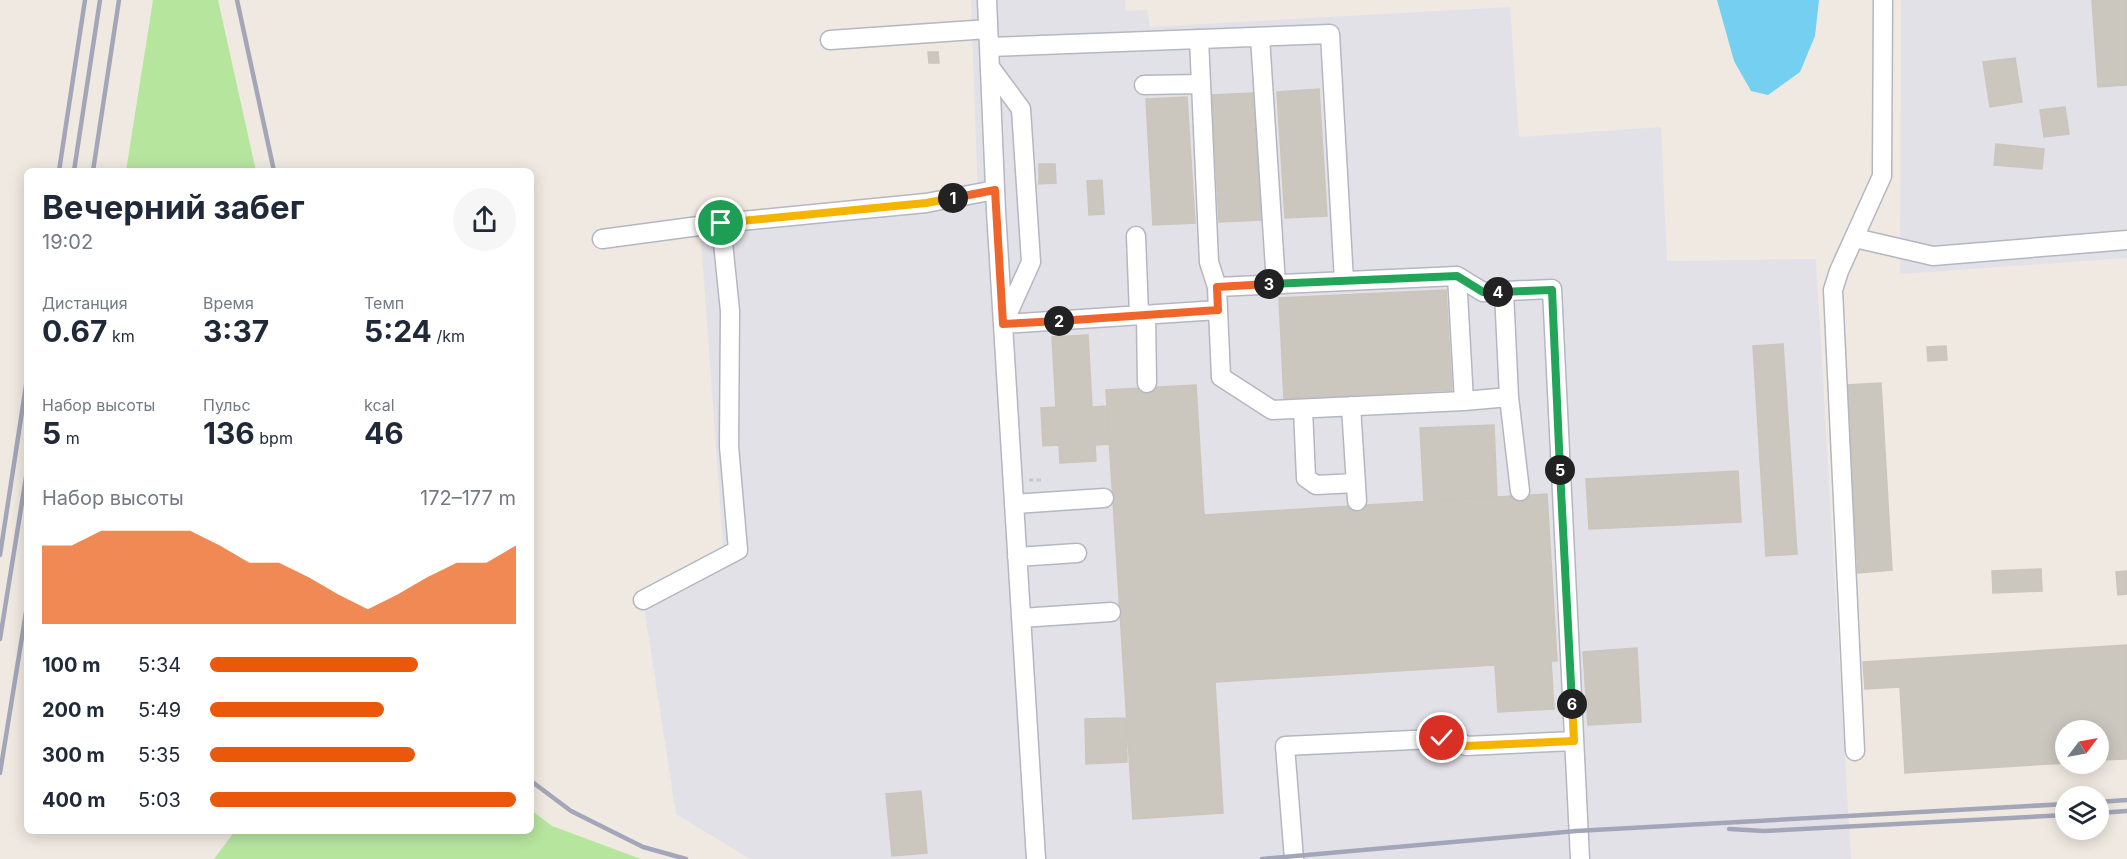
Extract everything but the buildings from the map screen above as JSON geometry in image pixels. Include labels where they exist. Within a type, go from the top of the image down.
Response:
[{"type":"street","points":[[987,0],[995,190],[1036,859]]},
{"type":"street","points":[[1855,751],[1833,290],[1839,271],[1882,176],[1883,0]]},
{"type":"street","points":[[830,40],[1199,39],[1330,34],[1344,281]]},
{"type":"street","points":[[1260,37],[1276,284]]},
{"type":"street","points":[[1199,39],[1209,262],[1217,287],[1221,377],[1272,410],[1509,397]]},
{"type":"street","points":[[990,67],[1021,109],[1031,262],[1003,324]]},
{"type":"street","points":[[1144,85],[1201,84]]},
{"type":"street","points":[[602,239],[721,223],[926,203],[995,190]]},
{"type":"street","points":[[643,600],[738,550],[729,446],[730,311],[721,223]]},
{"type":"street","points":[[1136,236],[1147,383]]},
{"type":"street","points":[[1855,237],[1933,256],[2127,240]]},
{"type":"street","points":[[1457,276],[1464,401]]},
{"type":"street","points":[[1217,287],[1457,276],[1483,292],[1552,290],[1580,859]]},
{"type":"street","points":[[1504,292],[1509,397],[1520,491]]},
{"type":"street","points":[[1003,324],[1218,310]]},
{"type":"street","points":[[1303,409],[1306,478],[1316,485],[1356,492],[1351,406]]},
{"type":"street","points":[[1014,504],[1104,498]]},
{"type":"street","points":[[1017,557],[1077,554]]},
{"type":"street","points":[[1021,618],[1111,612]]},
{"type":"street","points":[[1294,859],[1285,746],[1455,738],[1466,746],[1574,741]]},
{"type":"shaded area","points":[[971,0],[1125,0],[1126,11],[1147,10],[1150,27],[1510,7],[1519,137],[1661,127],[1667,261],[1816,259],[1851,859],[750,859],[676,814],[643,600],[724,558],[700,225],[978,202]]},
{"type":"shaded area","points":[[1901,0],[2127,0],[2127,258],[1900,274]]},
{"type":"green space","points":[[153,0],[218,0],[255,168],[126,168]]},
{"type":"green space","points":[[534,812],[552,826],[641,859],[214,859],[233,834],[534,834]]},
{"type":"water","points":[[1717,0],[1819,0],[1815,36],[1800,72],[1768,95],[1751,91],[1734,61]]},
{"type":"railway","points":[[59,168],[85,0]]},
{"type":"railway","points":[[74,168],[100,0]]},
{"type":"railway","points":[[93,168],[119,0]]},
{"type":"railway","points":[[237,0],[273,168]]},
{"type":"railway","points":[[0,555],[24,399]]},
{"type":"railway","points":[[0,639],[24,490]]},
{"type":"railway","points":[[0,773],[24,625]]},
{"type":"railway","points":[[534,783],[571,811],[643,847],[686,859]]},
{"type":"railway","points":[[2109,801],[2127,800]]},
{"type":"railway","points":[[1262,859],[1576,831],[2055,805]]},
{"type":"railway","points":[[2109,812],[2127,811]]},
{"type":"railway","points":[[1729,829],[1764,831],[2055,816]]},
{"type":"route","points":[[721,223],[926,203],[995,190],[1003,324],[1218,310],[1217,287],[1457,276],[1483,292],[1552,290],[1574,741],[1466,746],[1455,738],[1442,738]]}]
